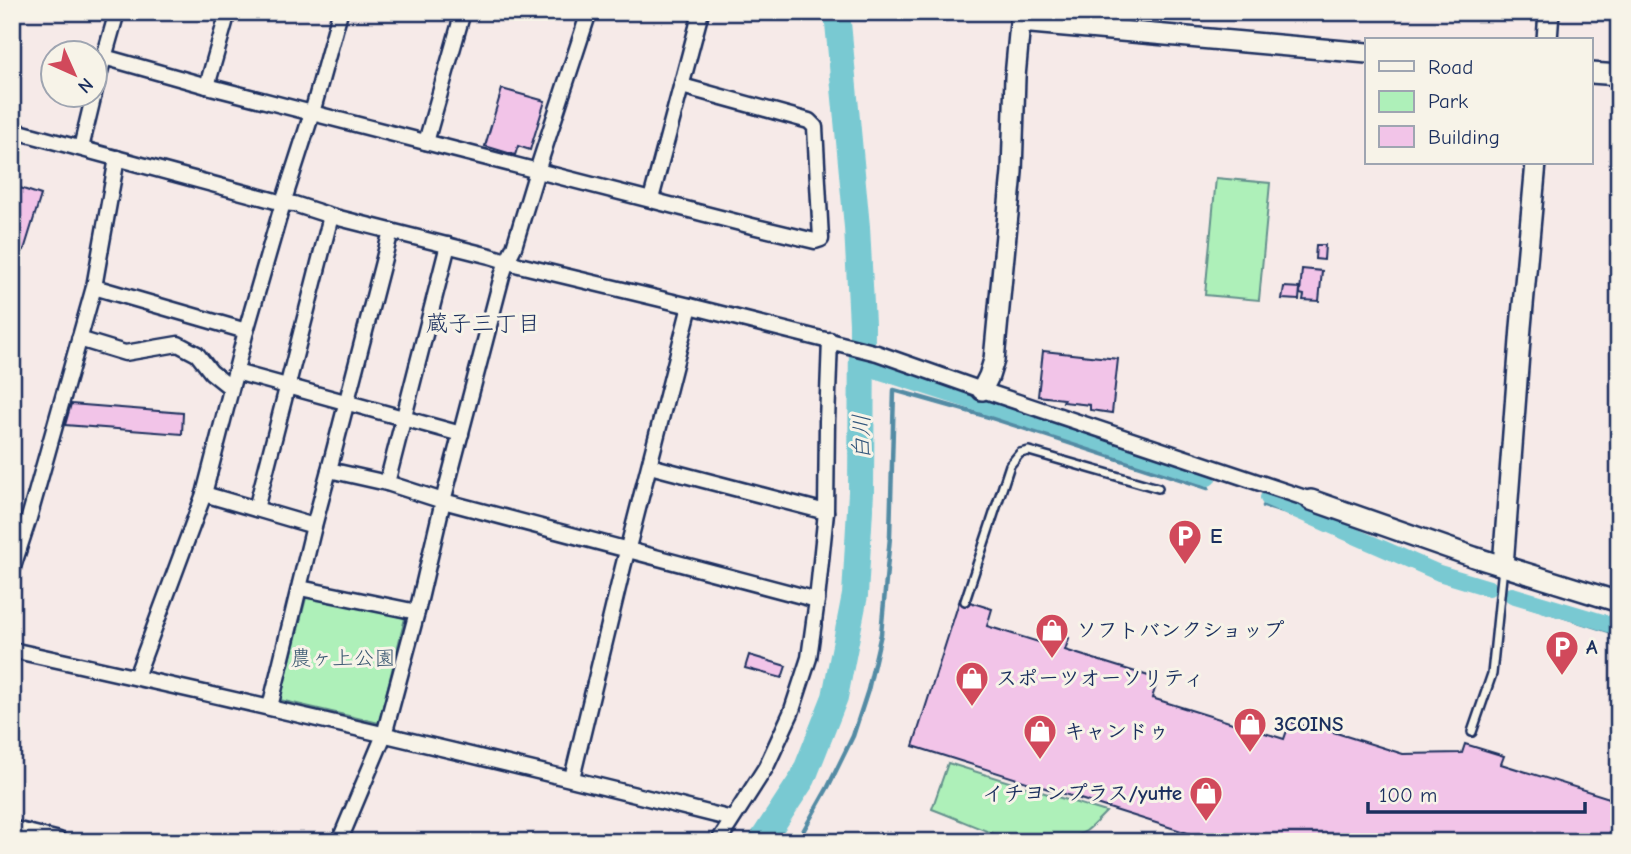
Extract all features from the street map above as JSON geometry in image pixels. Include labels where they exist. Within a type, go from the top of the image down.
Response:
[{"type":"street","points":[[108,43],[117,12]]},
{"type":"street","points":[[207,86],[229,12]]},
{"type":"street","points":[[136,677],[204,494],[246,331],[340,12]]},
{"type":"street","points":[[426,142],[463,12]]},
{"type":"street","points":[[339,842],[384,735],[507,261],[514,247],[589,12]]},
{"type":"street","points":[[651,199],[701,12]]},
{"type":"street","points":[[1547,38],[1549,12]]},
{"type":"street","points":[[982,390],[994,360],[1012,172],[1015,77],[1024,20],[1365,53]]},
{"type":"street","points":[[108,58],[537,171],[815,241],[821,239],[815,127],[809,121],[682,86]]},
{"type":"street","points":[[1592,73],[1619,75]]},
{"type":"street","points":[[80,148],[90,108]]},
{"type":"street","points":[[12,130],[295,204],[331,216],[877,353],[1503,566],[1619,602]]},
{"type":"street","points":[[12,570],[94,287],[117,158]]},
{"type":"street","points":[[1503,566],[1536,164]]},
{"type":"street","points":[[256,509],[331,216]]},
{"type":"street","points":[[270,707],[391,231]]},
{"type":"street","points":[[387,483],[448,245]]},
{"type":"street","points":[[94,287],[246,331]]},
{"type":"street","points":[[572,778],[690,306]]},
{"type":"street","points":[[79,339],[125,353],[178,344],[197,354],[211,372],[231,388]]},
{"type":"street","points":[[718,842],[766,767],[791,713],[809,658],[825,512],[827,421],[837,342]]},
{"type":"street","points":[[236,372],[461,433]]},
{"type":"street","points":[[650,466],[825,512]]},
{"type":"street","points":[[330,470],[387,483],[443,501],[817,600]]},
{"type":"street","points":[[204,494],[314,526]]},
{"type":"street","points":[[300,588],[417,612]]},
{"type":"street","points":[[12,650],[270,707],[572,778],[732,819]]},
{"type":"street","points":[[12,831],[57,842]]},
{"type":"lane","points":[[965,601],[1010,465],[1020,453],[1029,451],[1158,488]]},
{"type":"lane","points":[[1472,732],[1493,674],[1503,566]]},
{"type":"green space","points":[[1216,178],[1270,183],[1259,300],[1205,295]]},
{"type":"green space","name":"農ヶ上公園","points":[[307,594],[405,618],[379,723],[280,700]]},
{"type":"green space","points":[[948,763],[1106,812],[1094,825],[1079,835],[1042,843],[1015,841],[932,809]]},
{"type":"building","points":[[502,89],[545,101],[530,150],[518,146],[515,155],[485,146]]},
{"type":"building","points":[[20,188],[41,195],[24,250],[12,246],[12,212]]},
{"type":"building","points":[[1316,245],[1325,245],[1324,260],[1315,259]]},
{"type":"building","points":[[1302,269],[1322,271],[1319,301],[1303,300],[1304,295],[1300,294]]},
{"type":"building","points":[[1284,287],[1300,288],[1299,300],[1282,299]]},
{"type":"building","points":[[1043,351],[1118,359],[1112,413],[1090,410],[1090,405],[1063,402],[1064,399],[1038,396]]},
{"type":"building","points":[[71,404],[183,413],[182,434],[65,425]]},
{"type":"building","points":[[960,599],[992,609],[987,626],[1048,645],[1052,632],[1069,638],[1065,650],[1158,679],[1152,698],[1284,739],[1290,722],[1307,727],[1310,717],[1332,724],[1330,731],[1403,754],[1462,753],[1465,744],[1504,756],[1501,764],[1619,801],[1619,842],[1216,842],[913,746]]},
{"type":"building","points":[[749,655],[786,666],[782,678],[745,668]]},
{"type":"waterway","name":"白川","points":[[761,842],[803,778],[835,697],[855,595],[861,492],[862,324],[857,227],[837,12]]},
{"type":"waterway","points":[[862,366],[1208,478]]},
{"type":"waterway","points":[[797,842],[853,736],[868,690],[881,634],[890,537],[894,390],[989,417],[1208,488]]},
{"type":"waterway","points":[[1268,498],[1439,573],[1489,588]]},
{"type":"waterway","points":[[1264,506],[1300,517],[1431,575],[1489,593]]},
{"type":"waterway","points":[[1512,595],[1619,627]]},
{"type":"waterway","points":[[1512,600],[1619,634]]},
{"type":"place","name":"E","points":[[1185,566]]},
{"type":"place","name":"ソフトバンクショップ","points":[[1052,660]]},
{"type":"place","name":"A","points":[[1562,677]]},
{"type":"place","name":"スポーツオーソリティ","points":[[972,708]]},
{"type":"place","name":"3COINS","points":[[1250,754]]},
{"type":"place","name":"キャンドゥ","points":[[1040,761]]},
{"type":"place","name":"イチヨンプラス/yutte","points":[[1206,823]]},
{"type":"district","name":"蔵子三丁目","points":[[483,323]]}]
